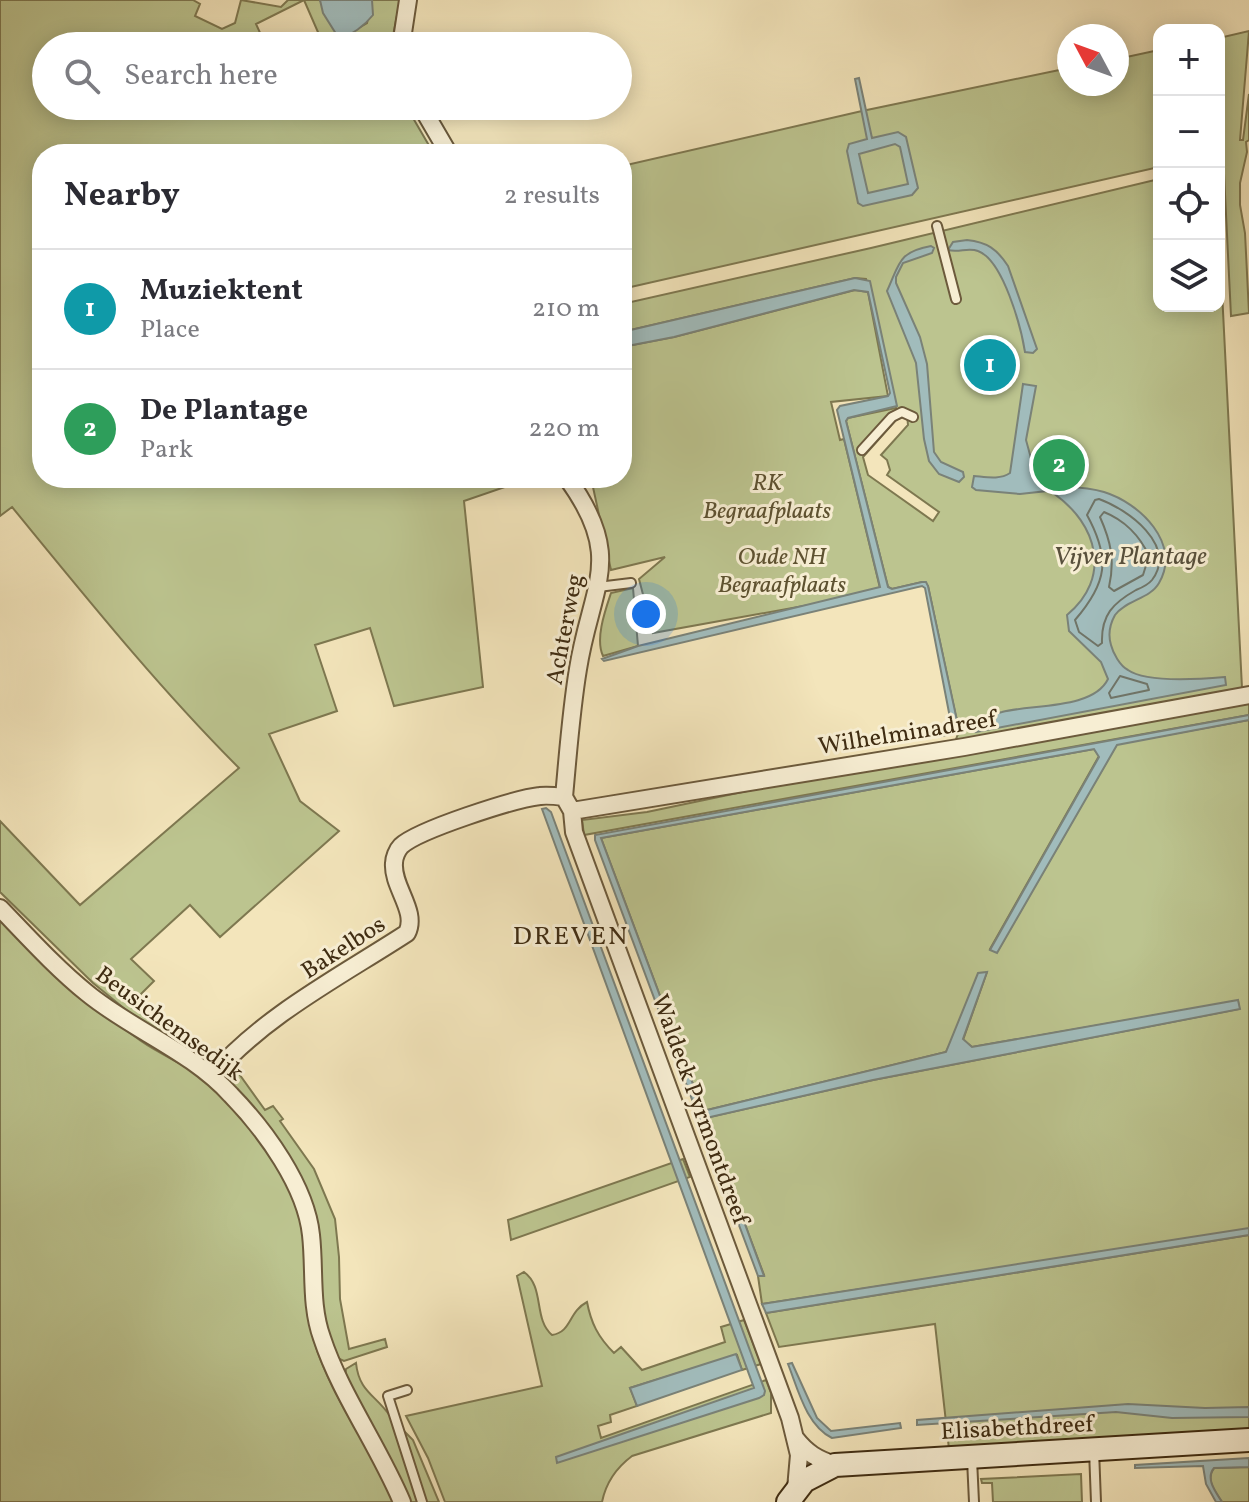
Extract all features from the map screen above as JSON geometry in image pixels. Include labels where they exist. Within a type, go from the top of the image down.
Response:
[{"type":"street","points":[[403,32],[408,0]]},
{"type":"street","points":[[429,120],[443,144]]},
{"type":"street","name":"Achterweg","points":[[568,804],[578,665],[598,587],[600,547],[595,525],[574,488]]},
{"type":"street","name":"Wilhelminadreef","points":[[568,804],[964,747],[1249,695]]},
{"type":"street","name":"Bakelbos","points":[[212,1076],[231,1053],[261,1028],[407,933],[411,925],[394,870],[394,858],[400,847],[439,827],[502,805],[541,796],[568,804]]},
{"type":"street","name":"Waldeck Pyrmontdreef","points":[[568,804],[574,832],[790,1418],[799,1455],[792,1496]]},
{"type":"street","name":"Beusichemsedijk","points":[[0,908],[88,994],[212,1076],[232,1095],[284,1163],[307,1211],[314,1306],[320,1334],[331,1363],[402,1502]]},
{"type":"street","points":[[795,1438],[805,1451],[835,1465]]},
{"type":"street","name":"Elisabethdreef","points":[[792,1496],[804,1481],[835,1465],[1249,1440]]},
{"type":"lane","points":[[937,226],[956,299]]},
{"type":"lane","points":[[862,450],[892,417],[902,412],[913,417]]},
{"type":"lane","points":[[598,587],[631,583]]},
{"type":"lane","points":[[407,1390],[388,1396],[422,1502]]},
{"type":"lane","points":[[1094,1449],[1096,1502]]},
{"type":"lane","points":[[972,1456],[974,1502]]},
{"type":"green space","points":[[0,0],[193,0],[200,4],[195,16],[222,29],[235,23],[241,0],[281,7],[288,0],[304,0],[256,24],[260,32],[32,32],[32,120],[414,120],[428,144],[32,144],[32,488],[502,488],[464,501],[483,687],[394,706],[370,628],[315,645],[337,711],[269,734],[300,801],[339,831],[220,937],[190,905],[131,959],[154,981],[133,1002],[205,1062],[142,1023],[93,983],[0,892],[0,821],[80,905],[239,768],[151,673],[12,507],[0,516]]},
{"type":"green space","points":[[304,0],[320,0],[336,32],[318,32]]},
{"type":"green space","points":[[372,0],[400,0],[394,32],[352,32],[367,23]]},
{"type":"green space","points":[[1249,31],[1240,140],[1243,140],[1249,94],[1249,140],[1246,142],[1247,152],[1240,183],[1240,205],[1245,233],[1249,313],[1231,316],[1225,194],[1225,37]]},
{"type":"green space","points":[[1153,51],[1153,168],[632,287],[632,164],[1057,70],[1057,96],[1129,96],[1129,56]]},
{"type":"green space","points":[[1153,180],[1153,312],[1223,312],[1242,688],[954,745],[963,720],[959,721],[956,717],[928,586],[922,582],[892,589],[888,587],[846,421],[848,418],[896,408],[866,279],[855,278],[632,330],[632,302]],"holes":[[[907,415],[908,425],[881,455],[887,460],[890,470],[887,475],[939,512],[933,521],[868,475],[863,457],[896,420]]]},
{"type":"green space","points":[[855,290],[868,292],[888,396],[831,402],[840,440],[844,439],[880,588],[831,601],[653,633],[639,579],[665,557],[611,570],[593,488],[632,488],[632,345]]},
{"type":"green space","points":[[633,588],[638,646],[603,656],[600,633],[611,593]]},
{"type":"green space","points":[[1249,703],[1249,715],[584,835],[582,820],[647,812],[752,790]]},
{"type":"green space","points":[[1249,720],[1249,1230],[762,1304],[758,1276],[764,1275],[705,1118],[873,1080],[1239,1009],[1238,1001],[972,1047],[963,1040],[987,972],[946,1052],[703,1111],[601,838],[1094,749],[1099,756],[990,949],[997,952],[1117,744]]},
{"type":"green space","points":[[0,918],[50,968],[103,1013],[156,1051],[215,1087],[264,1147],[294,1195],[304,1220],[309,1311],[321,1361],[340,1402],[399,1502],[0,1502]]},
{"type":"green space","points":[[232,1064],[265,1110],[273,1106],[283,1119],[280,1121],[314,1169],[335,1219],[340,1299],[349,1349],[385,1339],[387,1347],[344,1361],[335,1357],[325,1329],[310,1205],[231,1086]]},
{"type":"green space","points":[[683,1159],[690,1177],[511,1240],[508,1220]]},
{"type":"green space","points":[[1249,1235],[1249,1431],[949,1449],[935,1324],[779,1347],[766,1313]]},
{"type":"green space","points":[[524,1272],[535,1286],[543,1321],[552,1335],[563,1330],[576,1311],[587,1302],[599,1335],[614,1353],[621,1347],[642,1370],[725,1342],[721,1327],[744,1320],[761,1364],[742,1370],[737,1355],[630,1388],[637,1406],[610,1415],[611,1422],[598,1426],[601,1438],[766,1380],[771,1393],[771,1413],[632,1456],[612,1476],[602,1502],[445,1502],[428,1458],[406,1416],[542,1386],[517,1276]]},
{"type":"green space","points":[[356,1363],[364,1387],[394,1423],[418,1502],[408,1502],[345,1378],[346,1369]]},
{"type":"green space","points":[[402,1429],[413,1440],[439,1502],[424,1502]]},
{"type":"green space","points":[[1249,1467],[1249,1502],[1222,1502],[1210,1477],[1214,1468]]},
{"type":"green space","points":[[1081,1474],[1082,1502],[993,1502],[992,1483],[982,1483],[981,1479]]},
{"type":"water","points":[[320,0],[372,0],[373,15],[353,32],[335,32],[323,13]]},
{"type":"water","points":[[859,78],[872,138],[898,132],[906,137],[918,188],[912,195],[863,206],[858,203],[847,151],[849,144],[867,139],[855,79]],"holes":[[[895,144],[900,147],[908,184],[868,193],[859,154]]]},
{"type":"water","points":[[967,240],[991,247],[1008,266],[1037,349],[1033,353],[1025,352],[1003,280],[987,257],[974,250],[948,250],[953,242]]},
{"type":"water","points":[[931,246],[934,248],[932,253],[903,263],[896,283],[920,337],[927,364],[934,452],[941,462],[963,472],[964,477],[959,482],[939,474],[929,461],[916,363],[887,291],[906,255]]},
{"type":"water","points":[[855,278],[870,281],[897,406],[846,421],[888,587],[892,589],[922,582],[928,586],[958,725],[955,733],[942,736],[941,728],[951,723],[925,588],[922,586],[602,659],[638,646],[880,587],[837,410],[840,406],[888,396],[890,393],[868,292],[854,290],[632,345],[632,330]]},
{"type":"water","points":[[1023,384],[1036,386],[1026,440],[1035,473],[1049,485],[1047,491],[1020,494],[976,490],[972,487],[974,476],[997,477],[1010,473]]},
{"type":"water","name":"Vijver Plantage","points":[[1055,486],[1092,489],[1118,497],[1143,515],[1161,540],[1165,568],[1159,583],[1150,593],[1120,610],[1112,622],[1111,645],[1122,666],[1148,677],[1225,677],[1226,685],[976,732],[979,722],[993,715],[1076,701],[1100,689],[1108,679],[1101,662],[1069,631],[1067,615],[1090,585],[1094,552],[1080,520],[1053,493]]},
{"type":"water","points":[[1249,715],[1249,720],[1117,745],[997,953],[990,950],[1099,757],[1094,749],[601,838],[703,1111],[946,1052],[978,973],[987,972],[963,1039],[972,1047],[1238,1000],[1240,1009],[873,1080],[706,1118],[764,1276],[758,1276],[595,835]]},
{"type":"water","points":[[542,809],[551,812],[765,1391],[759,1398],[557,1463],[556,1457],[754,1388]]},
{"type":"water","points":[[1249,1228],[1249,1235],[766,1313],[762,1304]]},
{"type":"water","points":[[736,1354],[742,1370],[637,1406],[630,1388]]},
{"type":"water","points":[[792,1363],[817,1418],[831,1431],[900,1423],[901,1428],[832,1438],[809,1415],[788,1364]]},
{"type":"water","points":[[1128,1404],[1249,1407],[1249,1417],[1172,1418],[1116,1412],[917,1425],[917,1420]]},
{"type":"water","points":[[1249,1458],[1249,1467],[1214,1468],[1211,1481],[1222,1502],[1216,1502],[1206,1484],[1203,1466],[1135,1468],[1135,1465]]},
{"type":"place","name":"Muziektent","points":[[990,365]]},
{"type":"place","name":"De Plantage","points":[[1059,465]]},
{"type":"district","name":"DREVEN","points":[[571,935]]},
{"type":"park label","name":"RK Begraafplaats","points":[[767,496]]},
{"type":"park label","name":"Oude NH Begraafplaats","points":[[782,570]]}]
